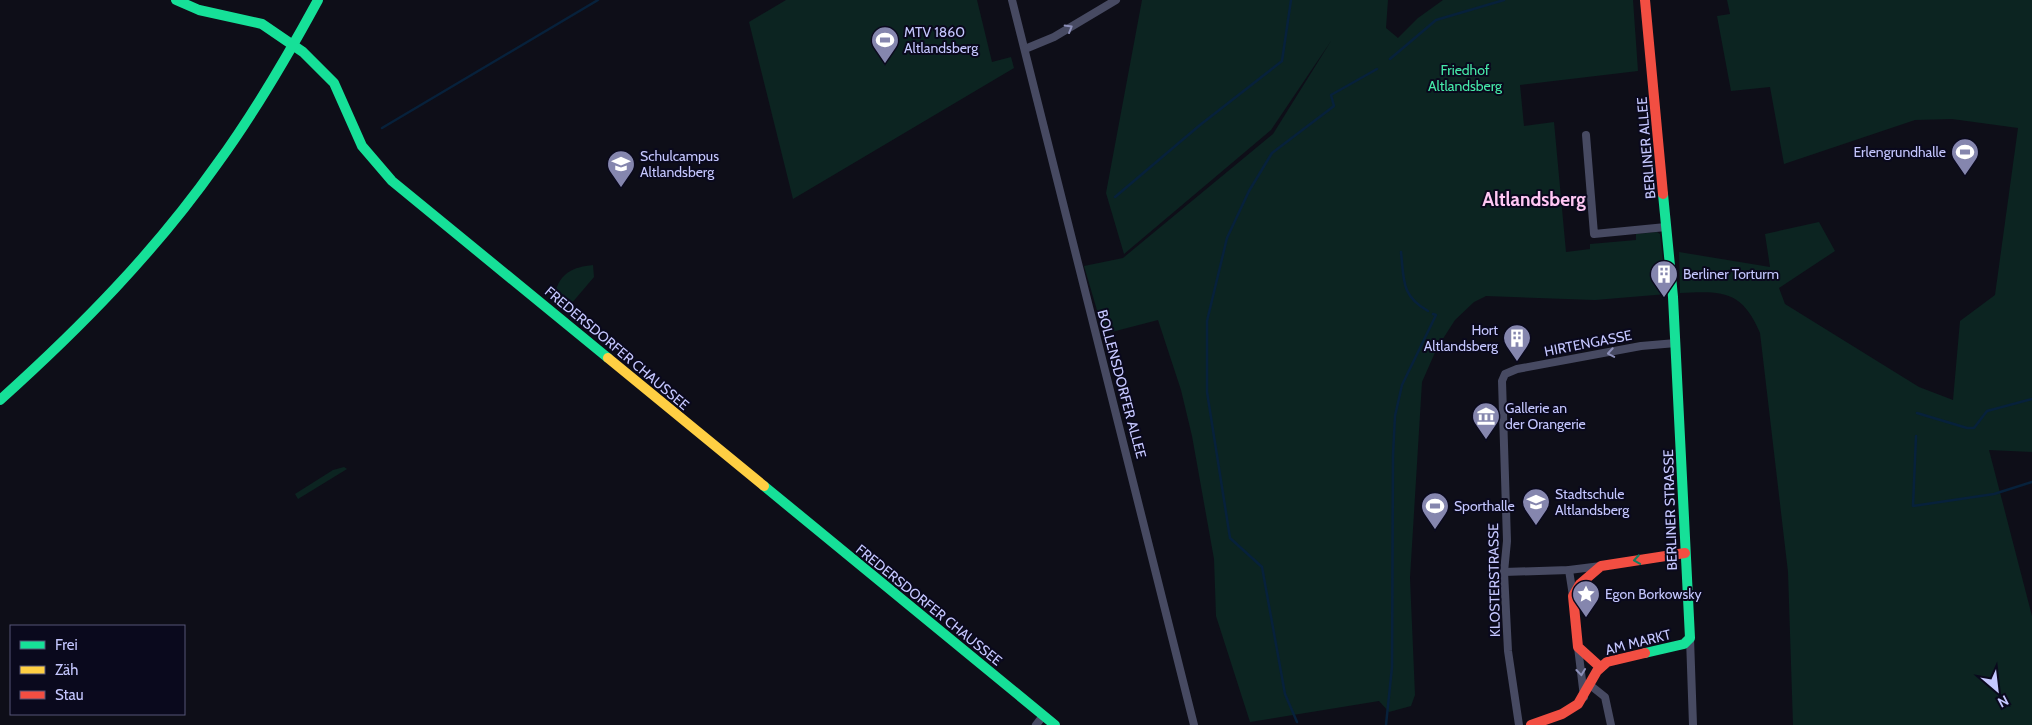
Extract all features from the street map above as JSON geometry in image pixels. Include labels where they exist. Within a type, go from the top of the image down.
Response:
[{"type":"main road","name":"FREDERSDORFER CHAUSSEE","points":[[176,0],[195,9],[245,19],[267,26],[295,45],[329,77],[340,94],[365,150],[392,181],[1055,725]]},
{"type":"main road","points":[[0,400],[53,355],[107,300],[193,199],[232,146],[295,45],[318,0]]},
{"type":"main road","name":"BERLINER ALLEE","points":[[1645,0],[1673,294]]},
{"type":"main road","name":"BERLINER STRASSE","points":[[1673,294],[1690,638]]},
{"type":"main road","points":[[1599,666],[1578,647],[1573,596],[1580,584],[1601,566],[1685,553]]},
{"type":"main road","name":"AM MARKT","points":[[1584,697],[1599,666],[1607,662],[1684,644],[1690,638]]},
{"type":"main road","points":[[1530,725],[1568,711],[1584,697]]},
{"type":"street","name":"BOLLENSDORFER ALLEE","points":[[1012,0],[1194,725]]},
{"type":"street","points":[[1025,49],[1054,37],[1116,0]]},
{"type":"street","points":[[1586,135],[1594,234],[1666,227]]},
{"type":"street","name":"HIRTENGASSE","points":[[1505,374],[1518,369],[1641,346],[1676,343]]},
{"type":"street","name":"KLOSTERSTRASSE","points":[[1505,374],[1502,381],[1507,547],[1504,572],[1509,659],[1518,725]]},
{"type":"street","points":[[1504,572],[1569,570],[1601,566]]},
{"type":"street","points":[[1569,570],[1573,596]]},
{"type":"street","name":"BERLINER STRASSE","points":[[1690,638],[1693,725]]},
{"type":"street","points":[[1578,647],[1584,697]]},
{"type":"street","points":[[1590,685],[1605,697],[1611,725]]},
{"type":"street","points":[[1036,725],[1043,716]]},
{"type":"green space","points":[[786,0],[977,0],[992,62],[1011,57],[1014,68],[793,199],[749,22]]},
{"type":"green space","name":"Friedhof Altlandsberg","points":[[1142,0],[1388,0],[1386,28],[1398,38],[1418,18],[1443,0],[1633,0],[1638,71],[1520,85],[1524,126],[1554,122],[1566,252],[1590,249],[1590,244],[1636,240],[1636,234],[1657,232],[1660,234],[1667,294],[1595,300],[1486,296],[1474,302],[1455,320],[1437,348],[1422,382],[1410,578],[1415,695],[1411,706],[1389,712],[1379,701],[1250,722],[1216,616],[1214,559],[1192,436],[1181,390],[1158,320],[1104,334],[1084,266],[1123,258],[1273,134],[1331,41],[1271,130],[1124,254],[1106,193]]},
{"type":"green space","points":[[1727,0],[2032,0],[2032,452],[1989,450],[2032,616],[2032,725],[1793,725],[1788,572],[1760,333],[1746,308],[1729,296],[1708,292],[1680,293],[1679,252],[1770,267],[1765,234],[1819,222],[1835,251],[1779,288],[1785,304],[1919,387],[1953,400],[1960,321],[1995,295],[2018,128],[1952,119],[1915,120],[1784,164],[1770,87],[1731,91],[1717,16],[1730,14]]},
{"type":"green space","points":[[593,265],[594,277],[565,311],[559,306],[555,293],[560,280],[574,269]]},
{"type":"green space","points":[[344,467],[347,469],[298,499],[295,494],[333,470]]},
{"type":"waterway","points":[[382,128],[598,0]]},
{"type":"waterway","points":[[1115,197],[1200,125],[1282,61],[1291,0]]},
{"type":"waterway","points":[[1390,59],[1436,20],[1504,0]]},
{"type":"waterway","points":[[1297,722],[1285,694],[1262,567],[1230,538],[1207,392],[1207,321],[1227,238],[1249,191],[1272,153],[1334,106],[1331,95],[1377,69]]},
{"type":"waterway","points":[[1401,252],[1404,279],[1408,293],[1419,305],[1428,311]]},
{"type":"waterway","points":[[1386,725],[1392,667],[1393,455],[1395,416],[1402,385],[1436,315],[1433,314]]},
{"type":"waterway","points":[[1917,413],[1967,428],[1974,428],[1987,411],[2032,399]]},
{"type":"waterway","points":[[1916,436],[1913,506],[1994,494],[2032,482]]},
{"type":"traffic: fast","points":[[176,0],[199,10],[262,24],[303,52],[334,83],[362,146],[392,181],[608,358]]},
{"type":"traffic: fast","points":[[0,400],[87,317],[168,228],[217,164],[244,124],[318,0]]},
{"type":"traffic: fast","points":[[1645,653],[1684,644],[1690,638],[1673,297],[1663,194]]},
{"type":"traffic: fast","points":[[764,486],[1055,725]]},
{"type":"traffic: slow","points":[[608,358],[764,486]]},
{"type":"traffic: jam","points":[[1645,0],[1663,194]]},
{"type":"traffic: jam","points":[[1599,666],[1578,647],[1573,596],[1580,584],[1601,566],[1685,553]]},
{"type":"traffic: jam","points":[[1531,725],[1562,714],[1578,704],[1597,671],[1607,662],[1645,653]]},
{"type":"place","name":"MTV 1860 Altlandsberg","points":[[885,64]]},
{"type":"place","name":"Erlengrundhalle","points":[[1965,176]]},
{"type":"place","name":"Schulcampus Altlandsberg","points":[[621,188]]},
{"type":"place","name":"Berliner Torturm","points":[[1664,298]]},
{"type":"place","name":"Hort Altlandsberg","points":[[1517,362]]},
{"type":"place","name":"Gallerie an der Orangerie","points":[[1486,440]]},
{"type":"place","name":"Stadtschule Altlandsberg","points":[[1536,526]]},
{"type":"place","name":"Sporthalle","points":[[1435,530]]},
{"type":"place","name":"Egon Borkowsky","points":[[1586,618]]},
{"type":"district","name":"Altlandsberg","points":[[1534,199]]}]
